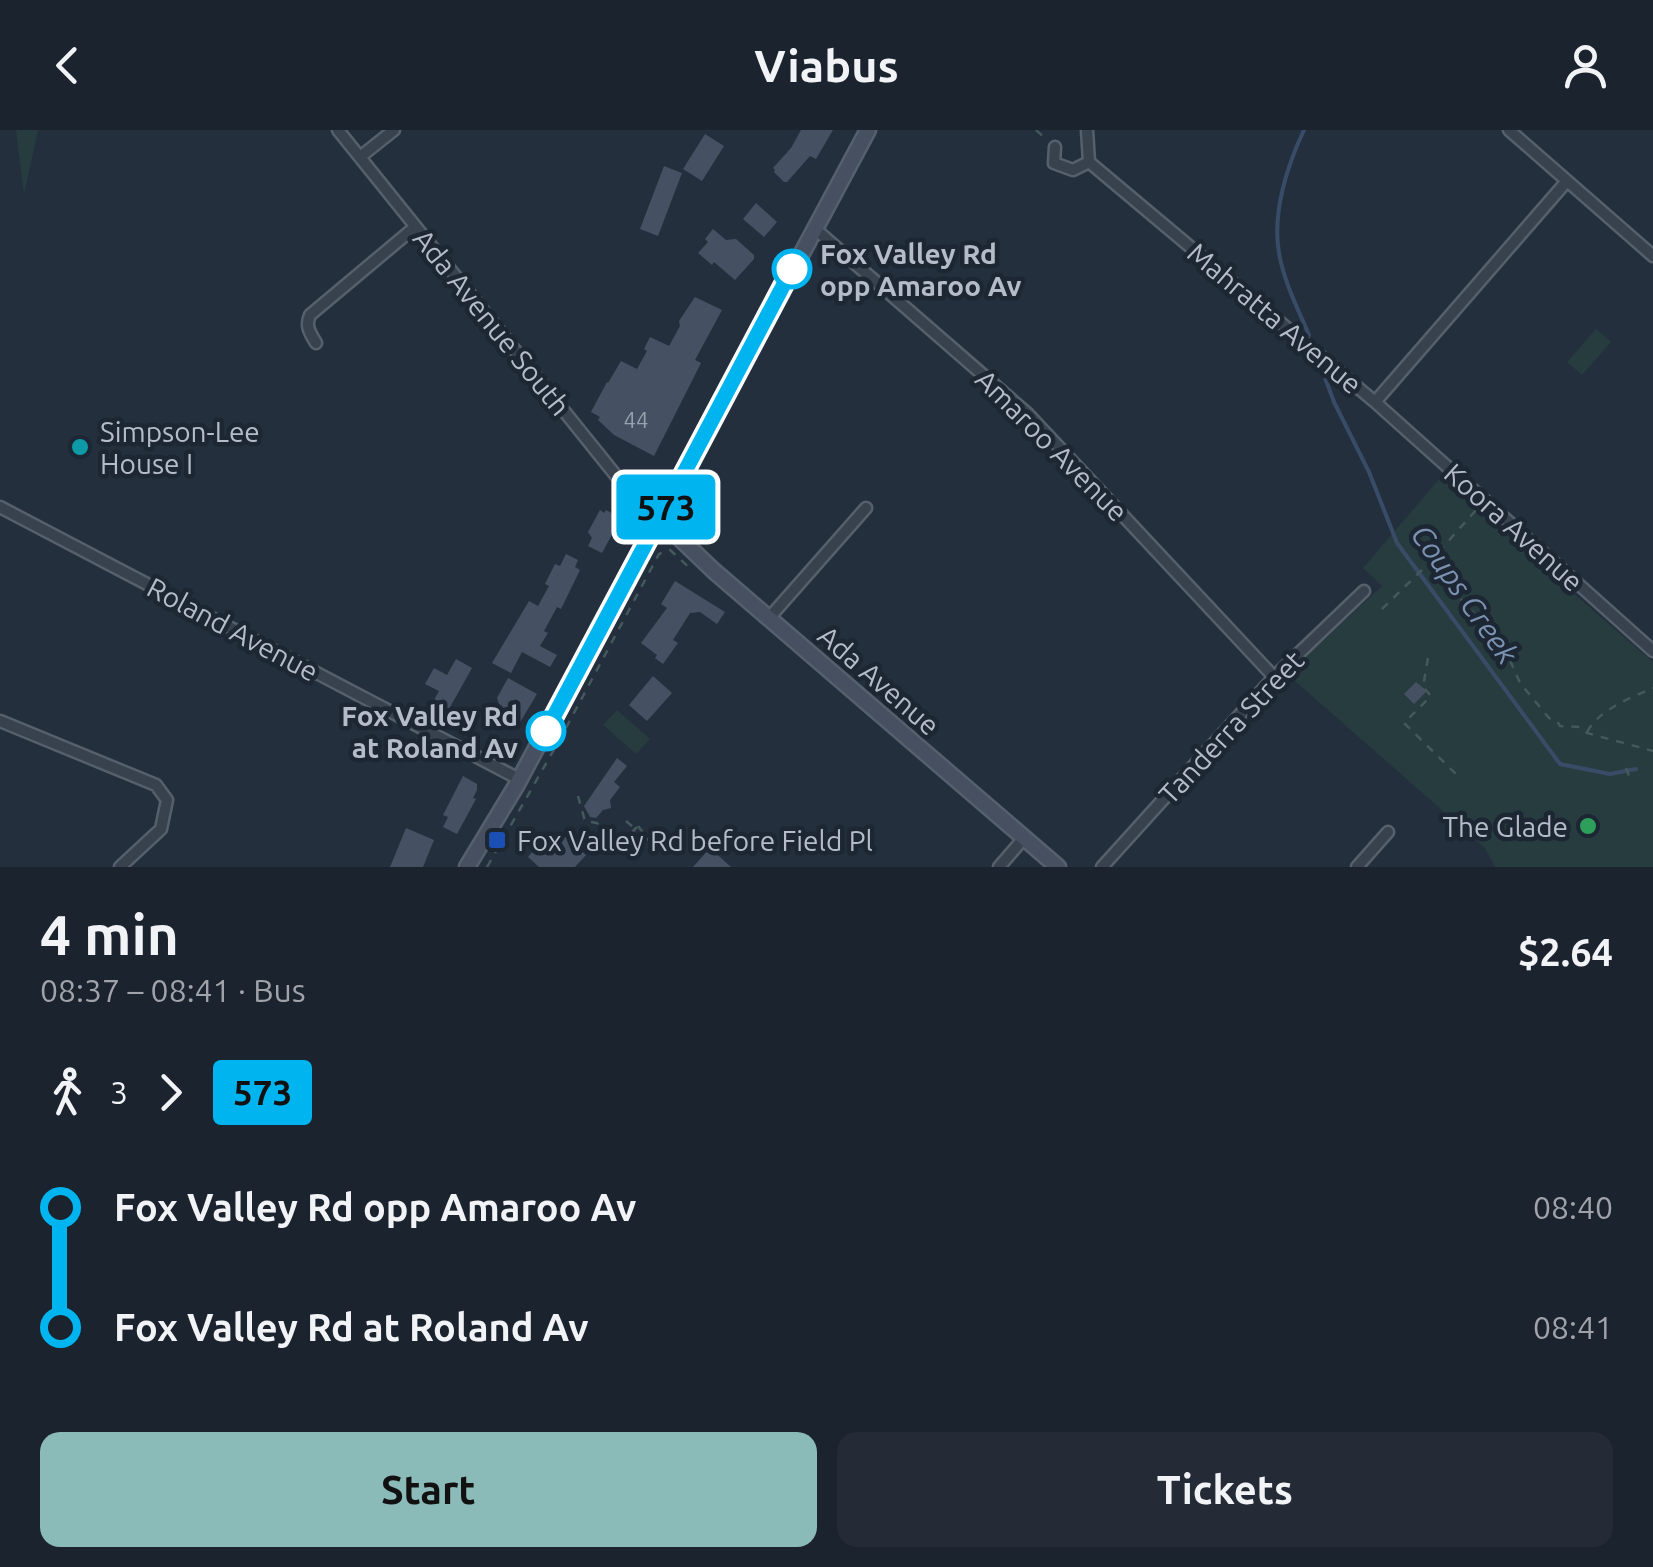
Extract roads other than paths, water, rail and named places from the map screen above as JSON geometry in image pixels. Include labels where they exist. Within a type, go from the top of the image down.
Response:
[{"type":"main road","points":[[666,507],[868,130]]},
{"type":"main road","points":[[659,505],[666,507],[672,517],[669,528],[653,530],[646,521],[649,510],[659,505]]},
{"type":"main road","name":"Ada Avenue","points":[[669,528],[1058,867]]},
{"type":"main road","points":[[467,867],[519,779],[653,530]]},
{"type":"street","name":"Ada Avenue South","points":[[338,130],[634,498],[649,510]]},
{"type":"street","points":[[360,157],[394,130]]},
{"type":"street","points":[[1087,130],[1089,162]]},
{"type":"street","points":[[1509,130],[1653,256]]},
{"type":"street","name":"Mahratta Avenue","points":[[1055,147],[1054,163],[1072,170],[1089,162],[1375,402],[1568,181]]},
{"type":"street","points":[[316,343],[308,330],[310,315],[415,227]]},
{"type":"street","name":"Amaroo Avenue","points":[[814,228],[1028,414],[1274,677]]},
{"type":"street","name":"Koora Avenue","points":[[1375,402],[1653,651]]},
{"type":"street","name":"Roland Avenue","points":[[0,507],[519,779]]},
{"type":"street","points":[[768,618],[866,508]]},
{"type":"street","name":"Tanderra Street","points":[[1102,867],[1274,677],[1364,591]]},
{"type":"street","points":[[0,721],[156,785],[167,800],[161,829],[120,867]]},
{"type":"street","points":[[1356,867],[1388,832]]},
{"type":"street","points":[[999,867],[1024,838]]},
{"type":"waterway","name":"Coups Creek","points":[[1304,130],[1282,190],[1277,238],[1284,274],[1309,335]]},
{"type":"waterway","name":"Coups Creek","points":[[1321,367],[1397,543],[1560,764],[1610,774],[1636,769]]},
{"type":"place","name":"Fox Valley Rd opp Amaroo Av","points":[[792,269]]},
{"type":"place","name":"Simpson-Lee House I","points":[[80,447]]},
{"type":"place","name":"Fox Valley Rd at Roland Av","points":[[546,731]]},
{"type":"place","name":"The Glade","points":[[1588,826]]},
{"type":"place","name":"Fox Valley Rd before Field Pl","points":[[497,840]]}]
